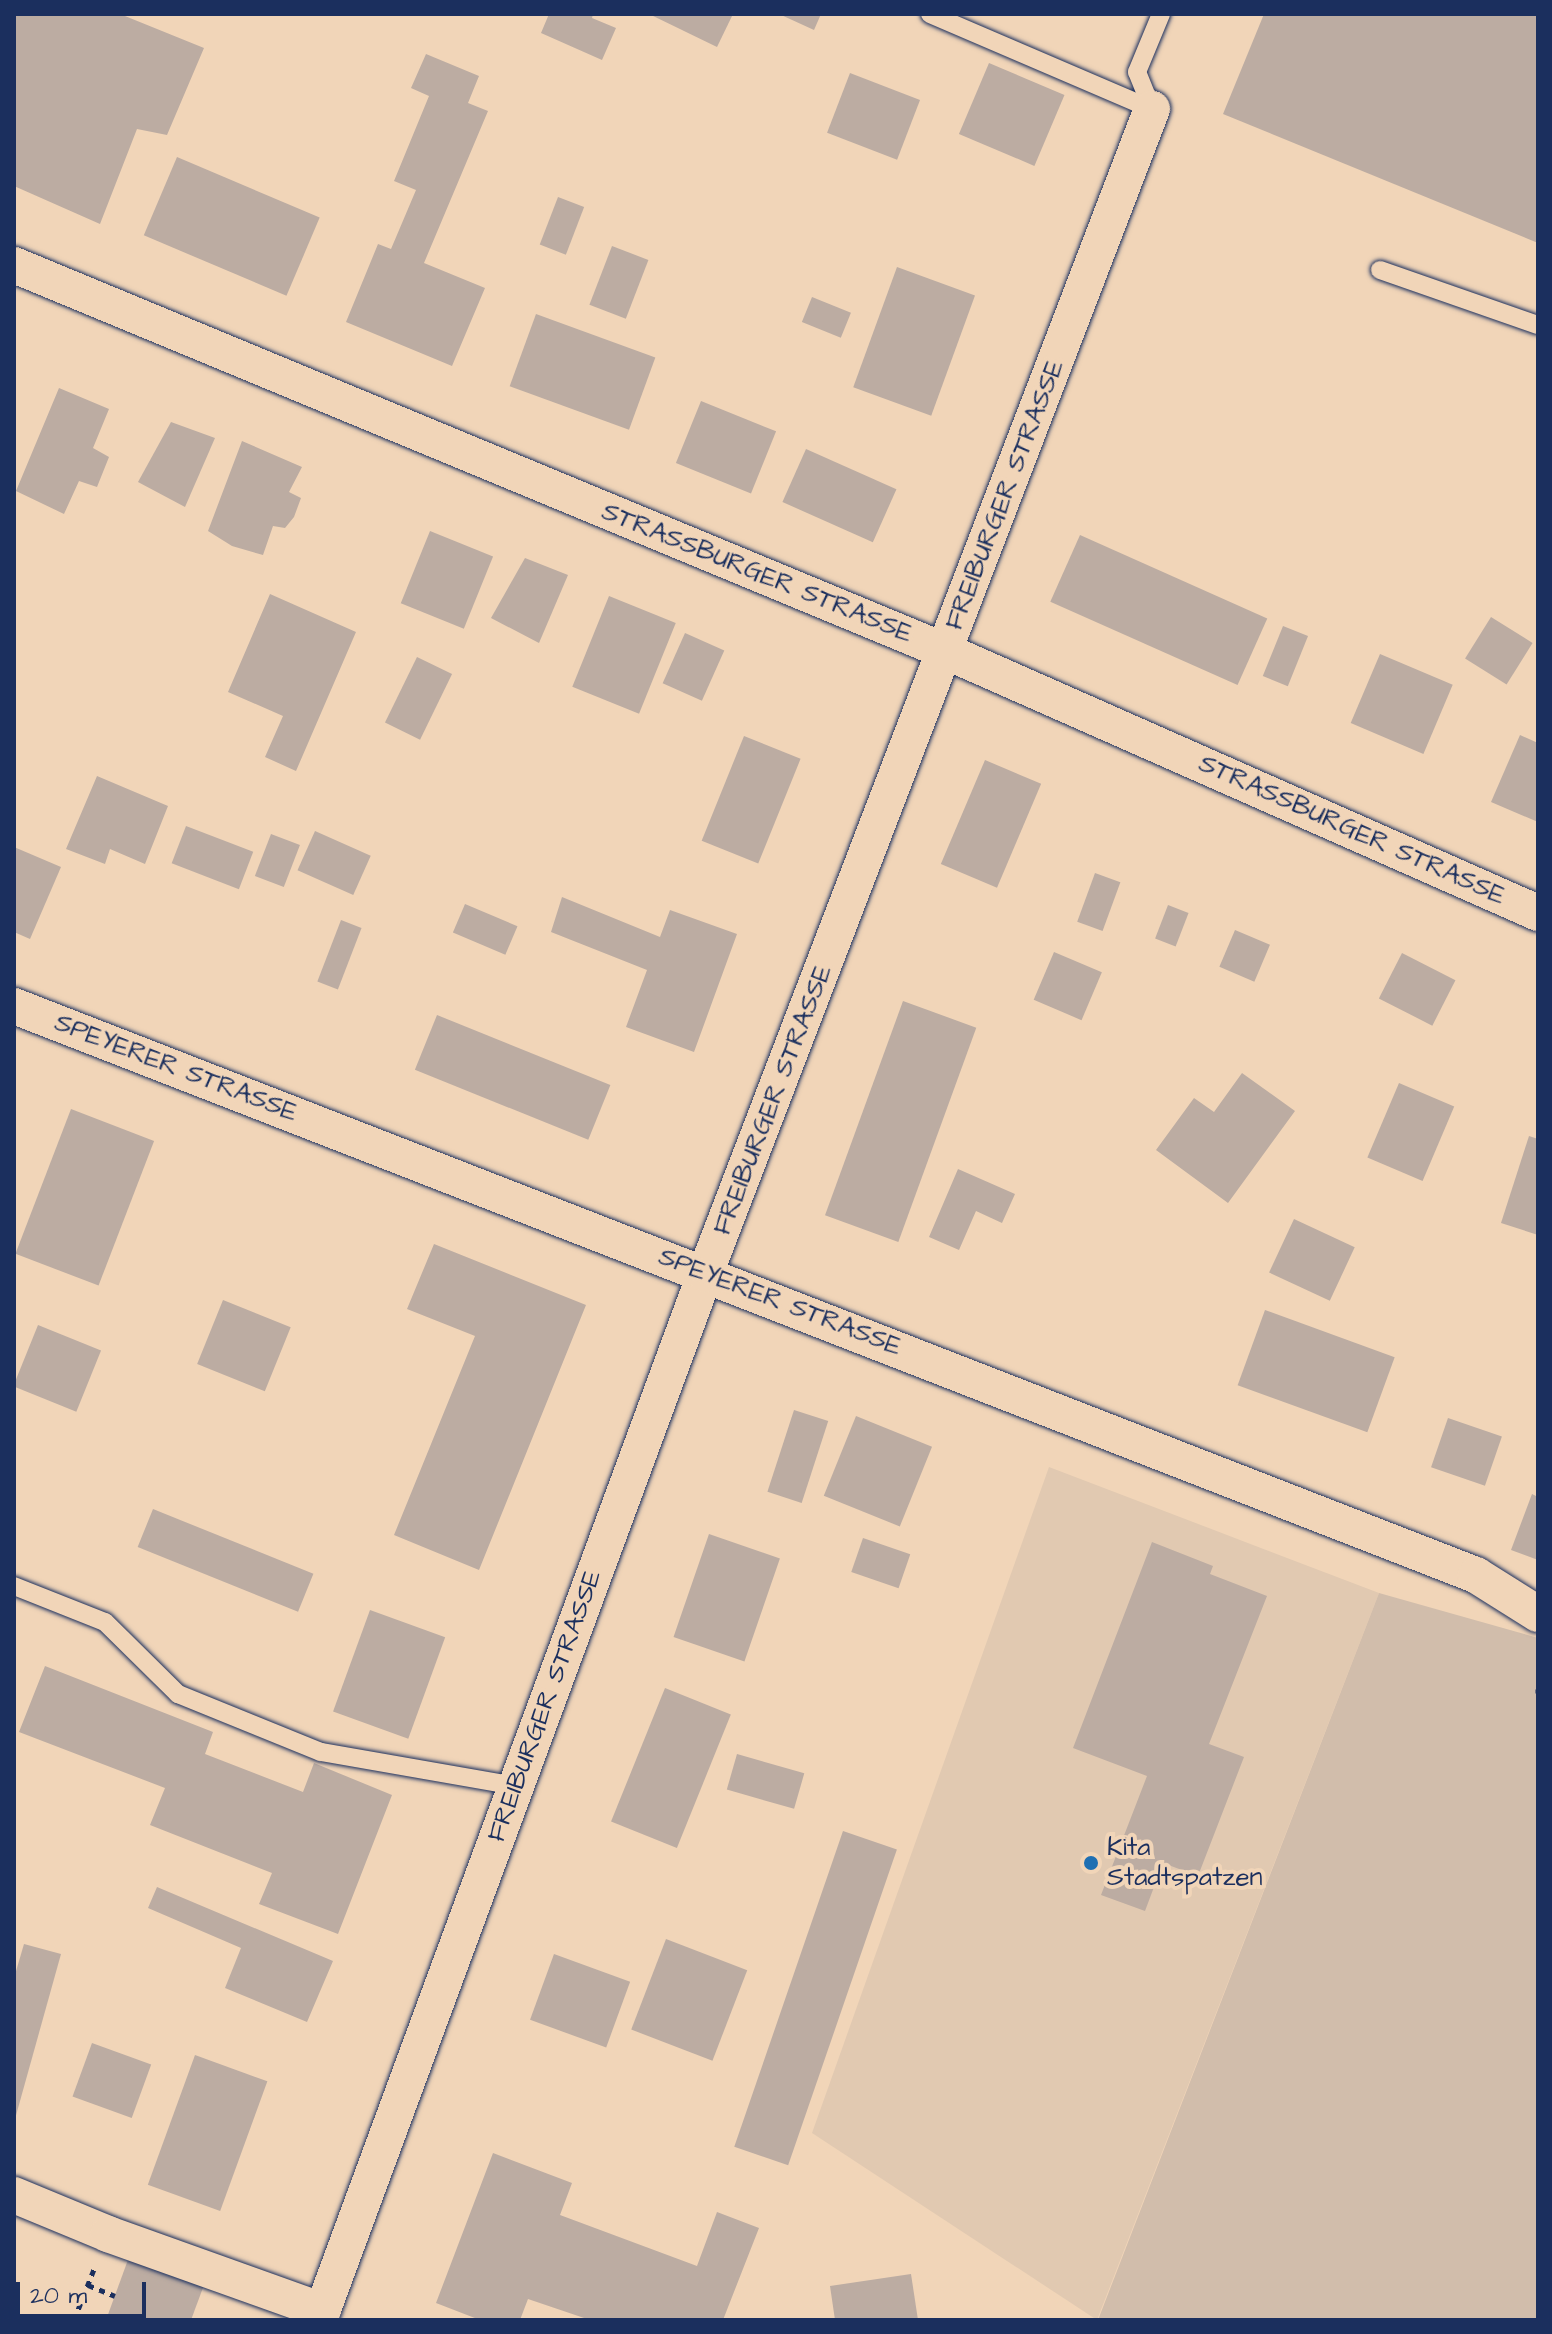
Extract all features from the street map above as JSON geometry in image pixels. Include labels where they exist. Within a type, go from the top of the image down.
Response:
[{"type":"street","name":"FREIBURGER STRASSE","points":[[321,2315],[705,1274],[1152,109]]},
{"type":"street","name":"STRASSBURGER STRASSE","points":[[14,265],[945,651],[1538,913]]},
{"type":"street","name":"SPEYERER STRASSE","points":[[14,1006],[1476,1575],[1538,1614]]},
{"type":"street","points":[[14,2195],[321,2315]]},
{"type":"lane","points":[[930,14],[1152,109]]},
{"type":"lane","points":[[1152,109],[1137,72],[1161,14]]},
{"type":"lane","points":[[1380,270],[1538,325]]},
{"type":"lane","points":[[14,1586],[105,1622],[178,1694],[321,1752],[515,1786]]},
{"type":"path","points":[[74,2320],[108,2234]]},
{"type":"path","points":[[88,2285],[115,2296]]},
{"type":"shaded area","name":"Kita Stadtspatzen","points":[[1049,1467],[1379,1593],[1097,2320],[812,2133]]},
{"type":"shaded area","points":[[1379,1593],[1538,1638],[1538,2320],[1098,2320]]},
{"type":"building","points":[[14,14],[120,14],[204,48],[167,135],[137,129],[100,224],[14,186]]},
{"type":"building","points":[[549,14],[593,14],[592,18],[616,28],[602,60],[541,33]]},
{"type":"building","points":[[649,14],[733,14],[717,47]]},
{"type":"building","points":[[779,14],[821,14],[814,30]]},
{"type":"building","points":[[1264,14],[1538,14],[1538,243],[1223,114]]},
{"type":"building","points":[[426,54],[479,76],[468,103],[488,111],[424,263],[485,288],[452,366],[346,322],[378,244],[391,249],[416,190],[394,181],[429,96],[411,88]]},
{"type":"building","points":[[989,63],[1064,95],[1034,166],[959,134]]},
{"type":"building","points":[[850,73],[920,100],[897,160],[827,133]]},
{"type":"building","points":[[177,157],[320,218],[286,296],[144,235]]},
{"type":"building","points":[[558,197],[584,207],[566,255],[540,245]]},
{"type":"building","points":[[612,246],[648,260],[626,319],[589,305]]},
{"type":"building","points":[[897,267],[975,295],[931,416],[853,387]]},
{"type":"building","points":[[812,297],[851,313],[841,338],[802,322]]},
{"type":"building","points":[[536,314],[655,357],[629,430],[510,386]]},
{"type":"building","points":[[59,388],[109,409],[93,448],[109,457],[97,487],[79,481],[64,514],[16,491]]},
{"type":"building","points":[[701,401],[776,431],[751,493],[676,463]]},
{"type":"building","points":[[171,422],[215,438],[185,507],[138,482]]},
{"type":"building","points":[[242,441],[302,467],[289,492],[301,498],[294,517],[285,528],[273,526],[263,555],[232,546],[208,531]]},
{"type":"building","points":[[806,449],[896,489],[873,542],[782,502]]},
{"type":"building","points":[[430,531],[493,556],[464,629],[401,603]]},
{"type":"building","points":[[1080,535],[1267,618],[1238,685],[1050,602]]},
{"type":"building","points":[[525,558],[568,575],[539,643],[491,618]]},
{"type":"building","points":[[270,594],[356,632],[296,771],[265,757],[283,716],[228,692]]},
{"type":"building","points":[[609,596],[676,623],[639,714],[572,687]]},
{"type":"building","points":[[1491,617],[1533,643],[1507,685],[1465,659]]},
{"type":"building","points":[[1283,626],[1308,636],[1288,686],[1263,676]]},
{"type":"building","points":[[685,633],[724,650],[702,701],[663,683]]},
{"type":"building","points":[[1380,654],[1453,685],[1423,754],[1351,723]]},
{"type":"building","points":[[417,657],[452,674],[420,740],[385,723]]},
{"type":"building","points":[[1520,735],[1538,743],[1538,822],[1491,802]]},
{"type":"building","points":[[744,736],[801,759],[758,864],[702,841]]},
{"type":"building","points":[[985,760],[1041,784],[997,888],[941,864]]},
{"type":"building","points":[[97,776],[168,806],[145,864],[110,849],[105,864],[66,849]]},
{"type":"building","points":[[186,826],[253,852],[239,889],[172,863]]},
{"type":"building","points":[[315,831],[371,856],[353,895],[298,870]]},
{"type":"building","points":[[271,834],[300,845],[284,887],[255,876]]},
{"type":"building","points":[[14,847],[61,867],[30,939],[14,932]]},
{"type":"building","points":[[1095,873],[1120,882],[1103,931],[1077,922]]},
{"type":"building","points":[[562,897],[660,937],[670,910],[737,934],[694,1052],[626,1027],[647,970],[551,932]]},
{"type":"building","points":[[465,904],[517,926],[505,955],[453,933]]},
{"type":"building","points":[[1168,905],[1189,913],[1176,946],[1155,939]]},
{"type":"building","points":[[341,920],[362,928],[338,990],[317,982]]},
{"type":"building","points":[[1235,930],[1270,945],[1254,982],[1219,967]]},
{"type":"building","points":[[1054,952],[1102,972],[1082,1020],[1034,1000]]},
{"type":"building","points":[[1402,953],[1455,980],[1432,1026],[1379,998]]},
{"type":"building","points":[[903,1001],[976,1028],[898,1242],[825,1215]]},
{"type":"building","points":[[437,1015],[610,1085],[588,1140],[415,1070]]},
{"type":"building","points":[[1242,1073],[1295,1111],[1228,1203],[1156,1150],[1194,1098],[1214,1112]]},
{"type":"building","points":[[1399,1083],[1454,1106],[1423,1181],[1367,1158]]},
{"type":"building","points":[[71,1109],[154,1141],[99,1286],[15,1254]]},
{"type":"building","points":[[1529,1136],[1538,1139],[1538,1235],[1501,1223]]},
{"type":"building","points":[[958,1169],[1015,1194],[1002,1223],[976,1211],[959,1250],[929,1237]]},
{"type":"building","points":[[1294,1219],[1355,1247],[1330,1301],[1269,1272]]},
{"type":"building","points":[[434,1244],[586,1305],[479,1570],[394,1535],[475,1336],[407,1309]]},
{"type":"building","points":[[223,1300],[291,1327],[265,1391],[197,1364]]},
{"type":"building","points":[[1265,1310],[1395,1357],[1367,1432],[1238,1385]]},
{"type":"building","points":[[38,1325],[101,1350],[76,1412],[14,1386]]},
{"type":"building","points":[[794,1410],[828,1421],[802,1503],[767,1492]]},
{"type":"building","points":[[856,1416],[932,1447],[900,1526],[824,1496]]},
{"type":"building","points":[[1448,1418],[1502,1437],[1485,1486],[1431,1467]]},
{"type":"building","points":[[1532,1494],[1538,1497],[1538,1560],[1511,1550]]},
{"type":"building","points":[[153,1509],[313,1574],[298,1612],[138,1547]]},
{"type":"building","points":[[709,1534],[780,1558],[744,1661],[674,1637]]},
{"type":"building","points":[[863,1538],[910,1554],[899,1588],[851,1572]]},
{"type":"building","name":"Kita Stadtspatzen","points":[[1152,1542],[1213,1566],[1210,1574],[1267,1596],[1209,1744],[1244,1757],[1198,1876],[1163,1863],[1145,1911],[1101,1895],[1147,1776],[1073,1748]]},
{"type":"building","points":[[370,1610],[445,1637],[408,1739],[333,1711]]},
{"type":"building","points":[[45,1666],[213,1732],[205,1754],[303,1792],[314,1763],[392,1795],[338,1934],[259,1904],[272,1873],[150,1825],[165,1788],[19,1732]]},
{"type":"building","points":[[665,1688],[731,1715],[677,1848],[611,1822]]},
{"type":"building","points":[[737,1754],[804,1773],[794,1809],[727,1790]]},
{"type":"building","points":[[843,1831],[897,1850],[788,2165],[734,2147]]},
{"type":"building","points":[[157,1887],[333,1961],[307,2022],[225,1988],[241,1948],[148,1908]]},
{"type":"building","points":[[666,1939],[747,1970],[712,2061],[631,2030]]},
{"type":"building","points":[[24,1944],[61,1954],[15,2119],[14,1978]]},
{"type":"building","points":[[554,1954],[630,1982],[606,2047],[530,2020]]},
{"type":"building","points":[[92,2043],[151,2065],[132,2118],[73,2097]]},
{"type":"building","points":[[195,2055],[267,2081],[220,2211],[148,2185]]},
{"type":"building","points":[[493,2153],[572,2183],[560,2215],[697,2266],[717,2212],[759,2228],[723,2320],[590,2320],[528,2299],[520,2320],[480,2320],[436,2303]]},
{"type":"building","points":[[129,2257],[204,2285],[191,2320],[106,2320]]},
{"type":"building","points":[[911,2274],[918,2320],[835,2320],[830,2286]]},
{"type":"place","name":"Kita Stadtspatzen","points":[[1091,1863]]}]
